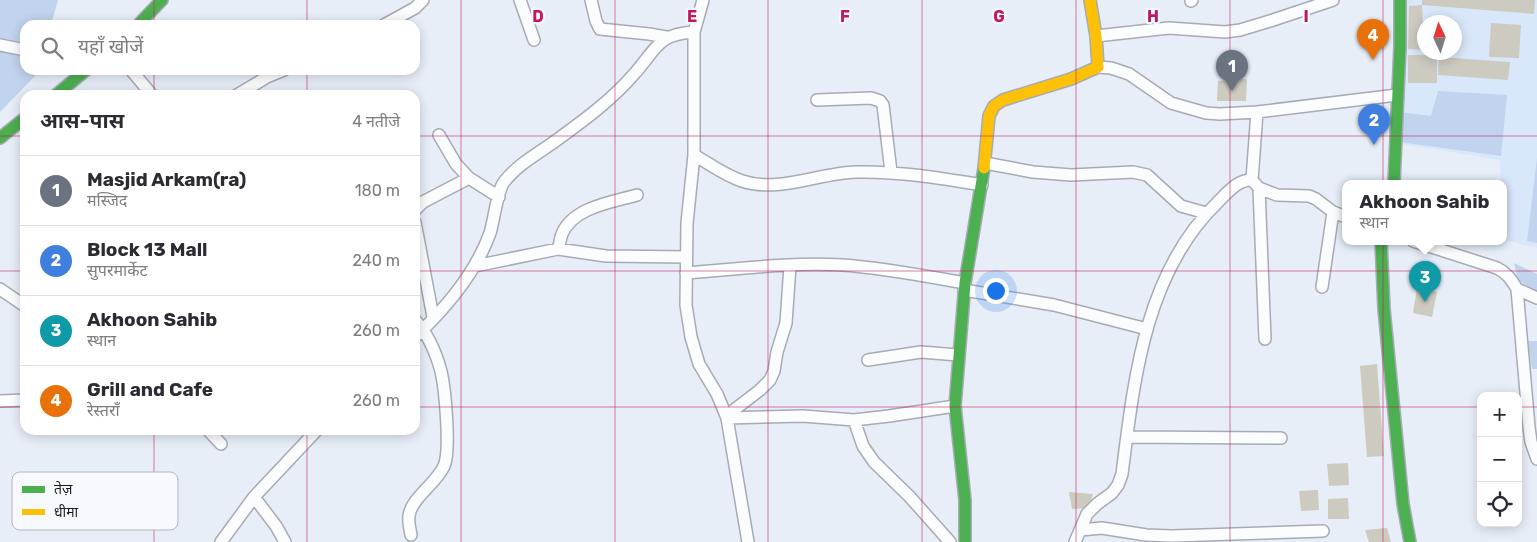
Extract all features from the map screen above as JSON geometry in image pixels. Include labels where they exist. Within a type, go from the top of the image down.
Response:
[{"type":"main road","points":[[143,20],[162,0]]},
{"type":"main road","points":[[965,542],[965,500],[955,406],[965,286],[982,185],[989,116],[994,106],[1003,100],[1070,79],[1098,67],[1096,36],[1090,0]]},
{"type":"main road","points":[[1394,180],[1400,46],[1400,0]]},
{"type":"main road","points":[[129,20],[136,10]]},
{"type":"main road","points":[[61,90],[75,75]]},
{"type":"main road","points":[[77,90],[93,75]]},
{"type":"main road","points":[[1383,112],[1384,92]]},
{"type":"main road","points":[[0,138],[20,122]]},
{"type":"main road","points":[[0,150],[20,136]]},
{"type":"main road","points":[[1381,245],[1384,309],[1403,504],[1410,542]]},
{"type":"street","points":[[520,0],[534,40]]},
{"type":"street","points":[[591,0],[600,30],[649,34],[666,38]]},
{"type":"street","points":[[704,0],[694,32],[694,155],[687,223],[686,304],[691,337],[699,364],[717,394],[726,417],[748,542]]},
{"type":"street","points":[[1096,36],[1169,28],[1225,32],[1240,30],[1270,22],[1333,0]]},
{"type":"street","points":[[395,20],[421,1]]},
{"type":"street","points":[[420,332],[453,296],[475,266],[490,232],[502,183],[518,168],[607,102],[666,38],[678,33],[694,32]]},
{"type":"street","points":[[0,45],[20,49]]},
{"type":"street","points":[[1098,67],[1111,68],[1129,74],[1166,99],[1187,108],[1220,114],[1257,112],[1384,92],[1397,95]]},
{"type":"street","points":[[135,75],[148,90]]},
{"type":"street","points":[[245,90],[272,75]]},
{"type":"street","points":[[817,100],[871,98],[880,101],[891,172]]},
{"type":"street","points":[[1257,112],[1256,184],[1265,339]]},
{"type":"street","points":[[439,135],[456,164],[469,178],[499,197]]},
{"type":"street","points":[[694,155],[722,172],[742,181],[760,184],[853,172],[891,172],[982,185]]},
{"type":"street","points":[[985,163],[1033,172],[1071,176],[1141,173],[1152,180],[1181,206],[1206,214]]},
{"type":"street","points":[[420,205],[469,178]]},
{"type":"street","points":[[1075,542],[1087,514],[1112,493],[1118,485],[1122,474],[1126,436],[1147,329],[1158,295],[1180,250],[1206,214],[1237,184],[1244,180],[1277,195],[1309,196],[1333,212],[1342,215]]},
{"type":"street","points":[[558,249],[562,234],[569,222],[578,215],[637,195]]},
{"type":"street","points":[[1322,287],[1333,212]]},
{"type":"street","points":[[1425,245],[1497,268],[1507,273],[1517,289],[1529,427],[1531,442],[1537,459]]},
{"type":"street","points":[[420,248],[433,317]]},
{"type":"street","points":[[475,266],[558,249],[606,256],[686,257]]},
{"type":"street","points":[[686,273],[790,266],[841,265],[883,269],[1054,305],[1147,329]]},
{"type":"street","points":[[726,417],[760,390],[770,380],[774,371],[777,352],[786,323],[790,266]]},
{"type":"street","points":[[0,289],[20,303]]},
{"type":"street","points":[[1517,289],[1537,298]]},
{"type":"street","points":[[412,535],[409,520],[411,507],[438,476],[444,466],[447,449],[441,372],[433,349],[420,334]]},
{"type":"street","points":[[868,360],[921,352],[958,355]]},
{"type":"street","points":[[0,401],[20,400]]},
{"type":"street","points":[[726,417],[803,416],[854,420],[955,406]]},
{"type":"street","points":[[854,420],[863,446],[874,462],[909,496],[950,542]]},
{"type":"street","points":[[213,435],[221,444]]},
{"type":"street","points":[[221,542],[254,497],[312,435]]},
{"type":"street","points":[[1126,436],[1281,438]]},
{"type":"street","points":[[254,497],[276,526],[285,542]]},
{"type":"street","points":[[1080,530],[1102,528],[1155,536],[1323,531]]},
{"type":"shaded area","points":[[0,0],[58,0],[52,20],[20,20],[20,75],[36,75],[0,112]]},
{"type":"shaded area","points":[[1404,0],[1537,0],[1537,248],[1507,241],[1507,180],[1501,180],[1500,160],[1402,144]]},
{"type":"shaded area","points":[[1438,91],[1507,95],[1501,156],[1400,142],[1400,112],[1431,116]]},
{"type":"shaded area","points":[[1537,158],[1537,243],[1527,241]]},
{"type":"shaded area","points":[[1514,263],[1537,274],[1537,292],[1518,280]]},
{"type":"shaded area","points":[[1527,341],[1537,341],[1537,369],[1532,369]]},
{"type":"building","points":[[1422,0],[1535,0],[1534,14],[1422,5]]},
{"type":"building","points":[[1422,5],[1422,15],[1417,15],[1417,50],[1408,49],[1409,6]]},
{"type":"building","points":[[1491,23],[1521,25],[1519,58],[1489,57]]},
{"type":"building","points":[[1408,55],[1417,55],[1417,60],[1437,60],[1437,83],[1408,83]]},
{"type":"building","points":[[1462,59],[1510,62],[1508,80],[1438,75],[1439,60]]},
{"type":"building","points":[[1247,79],[1246,101],[1217,101],[1218,81]]},
{"type":"building","points":[[1417,288],[1437,292],[1432,317],[1413,313]]},
{"type":"building","points":[[1377,364],[1384,456],[1367,457],[1360,366]]},
{"type":"building","points":[[1348,463],[1349,485],[1329,486],[1327,464]]},
{"type":"building","points":[[1318,490],[1319,510],[1301,511],[1299,491]]},
{"type":"building","points":[[1069,492],[1093,494],[1089,508],[1072,509]]},
{"type":"building","points":[[1348,498],[1349,519],[1328,519],[1328,499]]},
{"type":"building","points":[[1387,528],[1391,542],[1369,542],[1365,530]]},
{"type":"traffic: fast","points":[[143,20],[162,0]]},
{"type":"traffic: fast","points":[[1394,180],[1400,0]]},
{"type":"traffic: fast","points":[[62,90],[80,75]]},
{"type":"traffic: fast","points":[[0,138],[20,122]]},
{"type":"traffic: fast","points":[[965,542],[965,500],[955,406],[965,283],[984,168]]},
{"type":"traffic: fast","points":[[1381,245],[1384,309],[1403,504],[1410,542]]},
{"type":"traffic: slow","points":[[984,168],[989,116],[994,106],[1003,100],[1071,79],[1098,67],[1096,36],[1090,0]]},
{"type":"place","name":"Grill and Cafe","points":[[1373,60]]},
{"type":"place","name":"Masjid Arkam(ra)","points":[[1232,91]]},
{"type":"place","name":"Block 13 Mall","points":[[1374,145]]},
{"type":"place","name":"Akhoon Sahib","points":[[1425,302]]}]
